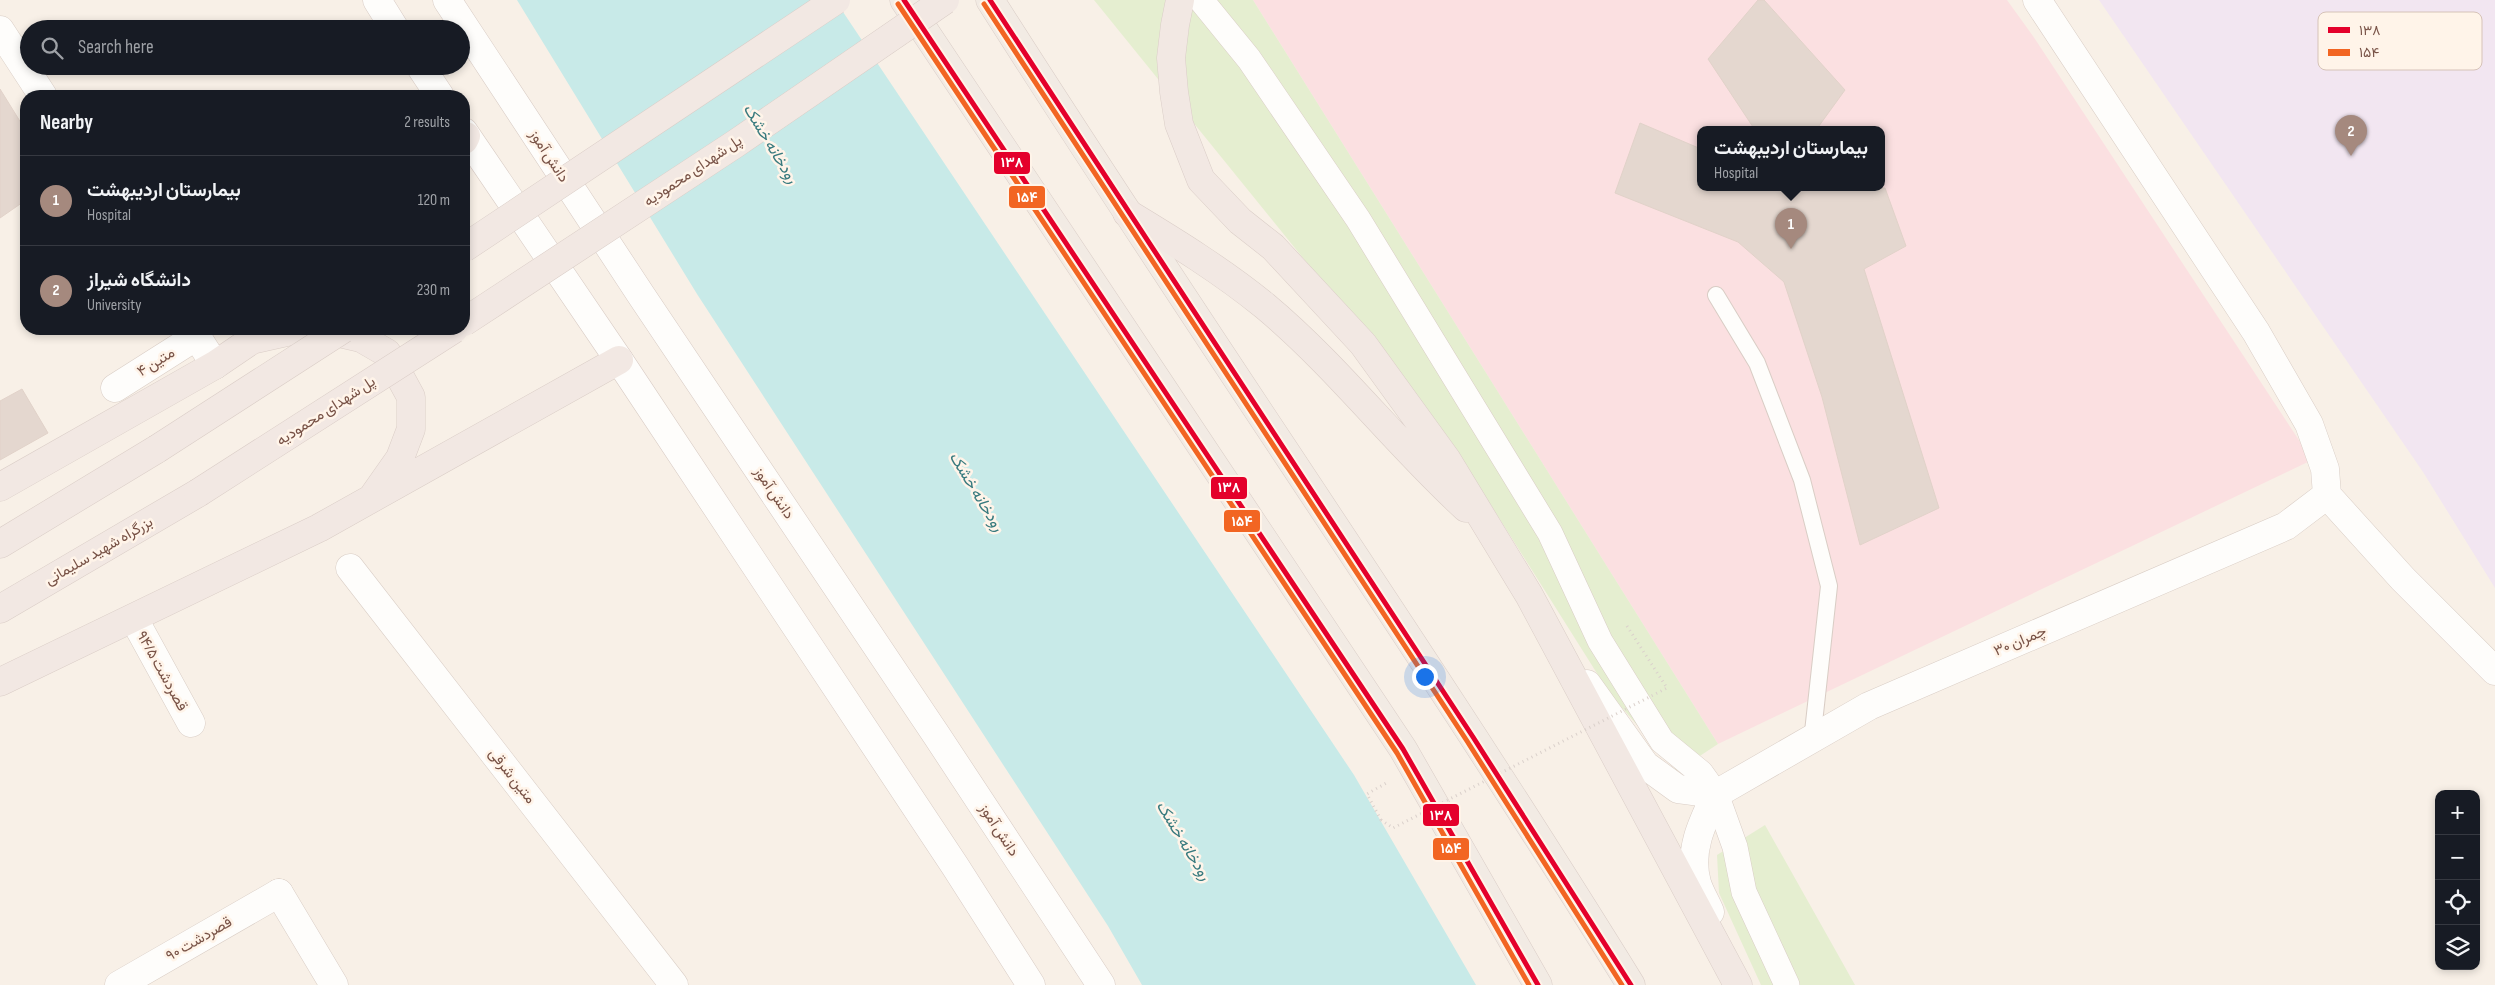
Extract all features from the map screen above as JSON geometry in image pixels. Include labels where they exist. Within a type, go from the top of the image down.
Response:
[{"type":"highway","points":[[470,244],[836,0]]},
{"type":"highway","name":"پل شهدای محمودیه","points":[[470,318],[735,144],[945,0]]},
{"type":"highway","points":[[1180,0],[1174,25],[1171,58],[1178,124],[1201,180],[1240,221],[1274,247],[1363,344],[1447,460],[1529,595],[1739,985]]},
{"type":"highway","points":[[1127,213],[1209,263],[1266,307],[1317,355],[1429,474],[1490,529]]},
{"type":"highway","points":[[0,487],[215,364],[258,335]]},
{"type":"highway","points":[[0,544],[157,449],[334,335]]},
{"type":"highway","points":[[347,335],[360,338],[387,353],[411,397],[411,429],[400,458],[370,501]]},
{"type":"highway","name":"پل شهدای محمودیه","points":[[198,493],[445,335]]},
{"type":"highway","points":[[0,682],[134,619],[370,501],[619,360]]},
{"type":"highway","name":"بزرگراه شهید سلیمانی","points":[[0,609],[198,493]]},
{"type":"main road","points":[[904,0],[1414,767],[1538,985]]},
{"type":"main road","points":[[990,0],[1127,213],[1441,687],[1631,985]]},
{"type":"street","points":[[377,0],[389,20]]},
{"type":"street","name":"دانش آموز","points":[[448,0],[461,20]]},
{"type":"street","points":[[1201,0],[1249,59],[1358,219],[1550,534],[1600,641],[1662,741],[1701,773],[1716,794],[1735,848],[1744,892],[1787,985]]},
{"type":"street","points":[[2037,0],[2261,340],[2309,424],[2325,469],[2327,495],[2403,579],[2495,671]]},
{"type":"street","points":[[0,30],[20,61]]},
{"type":"street","name":"دانش آموز","points":[[470,34],[624,270],[937,736],[1100,985]]},
{"type":"street","points":[[29,75],[39,90]]},
{"type":"street","points":[[426,75],[436,90]]},
{"type":"street","points":[[470,143],[619,360],[955,866],[1031,985]]},
{"type":"street","name":"۴ متین","points":[[114,388],[191,335]]},
{"type":"street","points":[[197,335],[215,364]]},
{"type":"street","name":"۳۰ چمران","points":[[1716,794],[1812,741],[1869,706],[2286,526],[2327,495]]},
{"type":"street","name":"متین شرقی","points":[[350,568],[674,985]]},
{"type":"street","points":[[1529,595],[1583,679],[1645,765],[1678,789],[1716,794]]},
{"type":"street","name":"۹۴/۵ قصردشت","points":[[134,619],[191,723]]},
{"type":"street","points":[[1716,794],[1699,828],[1693,864],[1698,884],[1739,985]]},
{"type":"street","name":"۹۰ قصردشت","points":[[119,985],[279,894],[334,985]]},
{"type":"lane","points":[[1716,295],[1757,362],[1802,480],[1829,586],[1812,741]]},
{"type":"path","points":[[1414,767],[1367,794],[1381,820],[1393,828],[1667,688],[1626,624]]},
{"type":"shaded area","points":[[1253,0],[2007,0],[2035,39],[2312,460],[1718,744]]},
{"type":"shaded area","points":[[2099,0],[2495,0],[2495,588],[2423,472]]},
{"type":"green space","points":[[1094,0],[1253,0],[1718,744],[1677,771],[1610,694],[1448,437]]},
{"type":"green space","points":[[1765,825],[1855,985],[1761,985],[1719,893],[1717,855]]},
{"type":"water","name":"رودخانه خشک","points":[[517,0],[835,0],[1354,775],[1476,985],[1142,985],[1108,926],[697,294]]},
{"type":"building","points":[[1758,0],[1764,0],[1845,90],[1819,126],[1752,126],[1708,59]]},
{"type":"building","points":[[0,89],[20,121],[20,204],[0,218]]},
{"type":"building","points":[[1640,123],[1697,147],[1697,191],[1885,191],[1885,188],[1906,246],[1864,269],[1939,508],[1860,545],[1822,397],[1784,282],[1738,242],[1615,193]]},
{"type":"building","points":[[22,389],[48,433],[0,460],[0,401]]},
{"type":"transit line","name":"۱۳۸","points":[[904,0],[1403,749],[1538,985]]},
{"type":"transit line","name":"۱۳۸","points":[[990,0],[1473,737],[1631,985]]},
{"type":"transit line","name":"۱۵۴","points":[[898,4],[1397,753],[1529,985]]},
{"type":"transit line","name":"۱۵۴","points":[[984,4],[1467,741],[1622,985]]},
{"type":"place","name":"دانشگاه شیراز","points":[[2351,156]]},
{"type":"place","name":"بیمارستان اردیبهشت","points":[[1791,249]]}]
